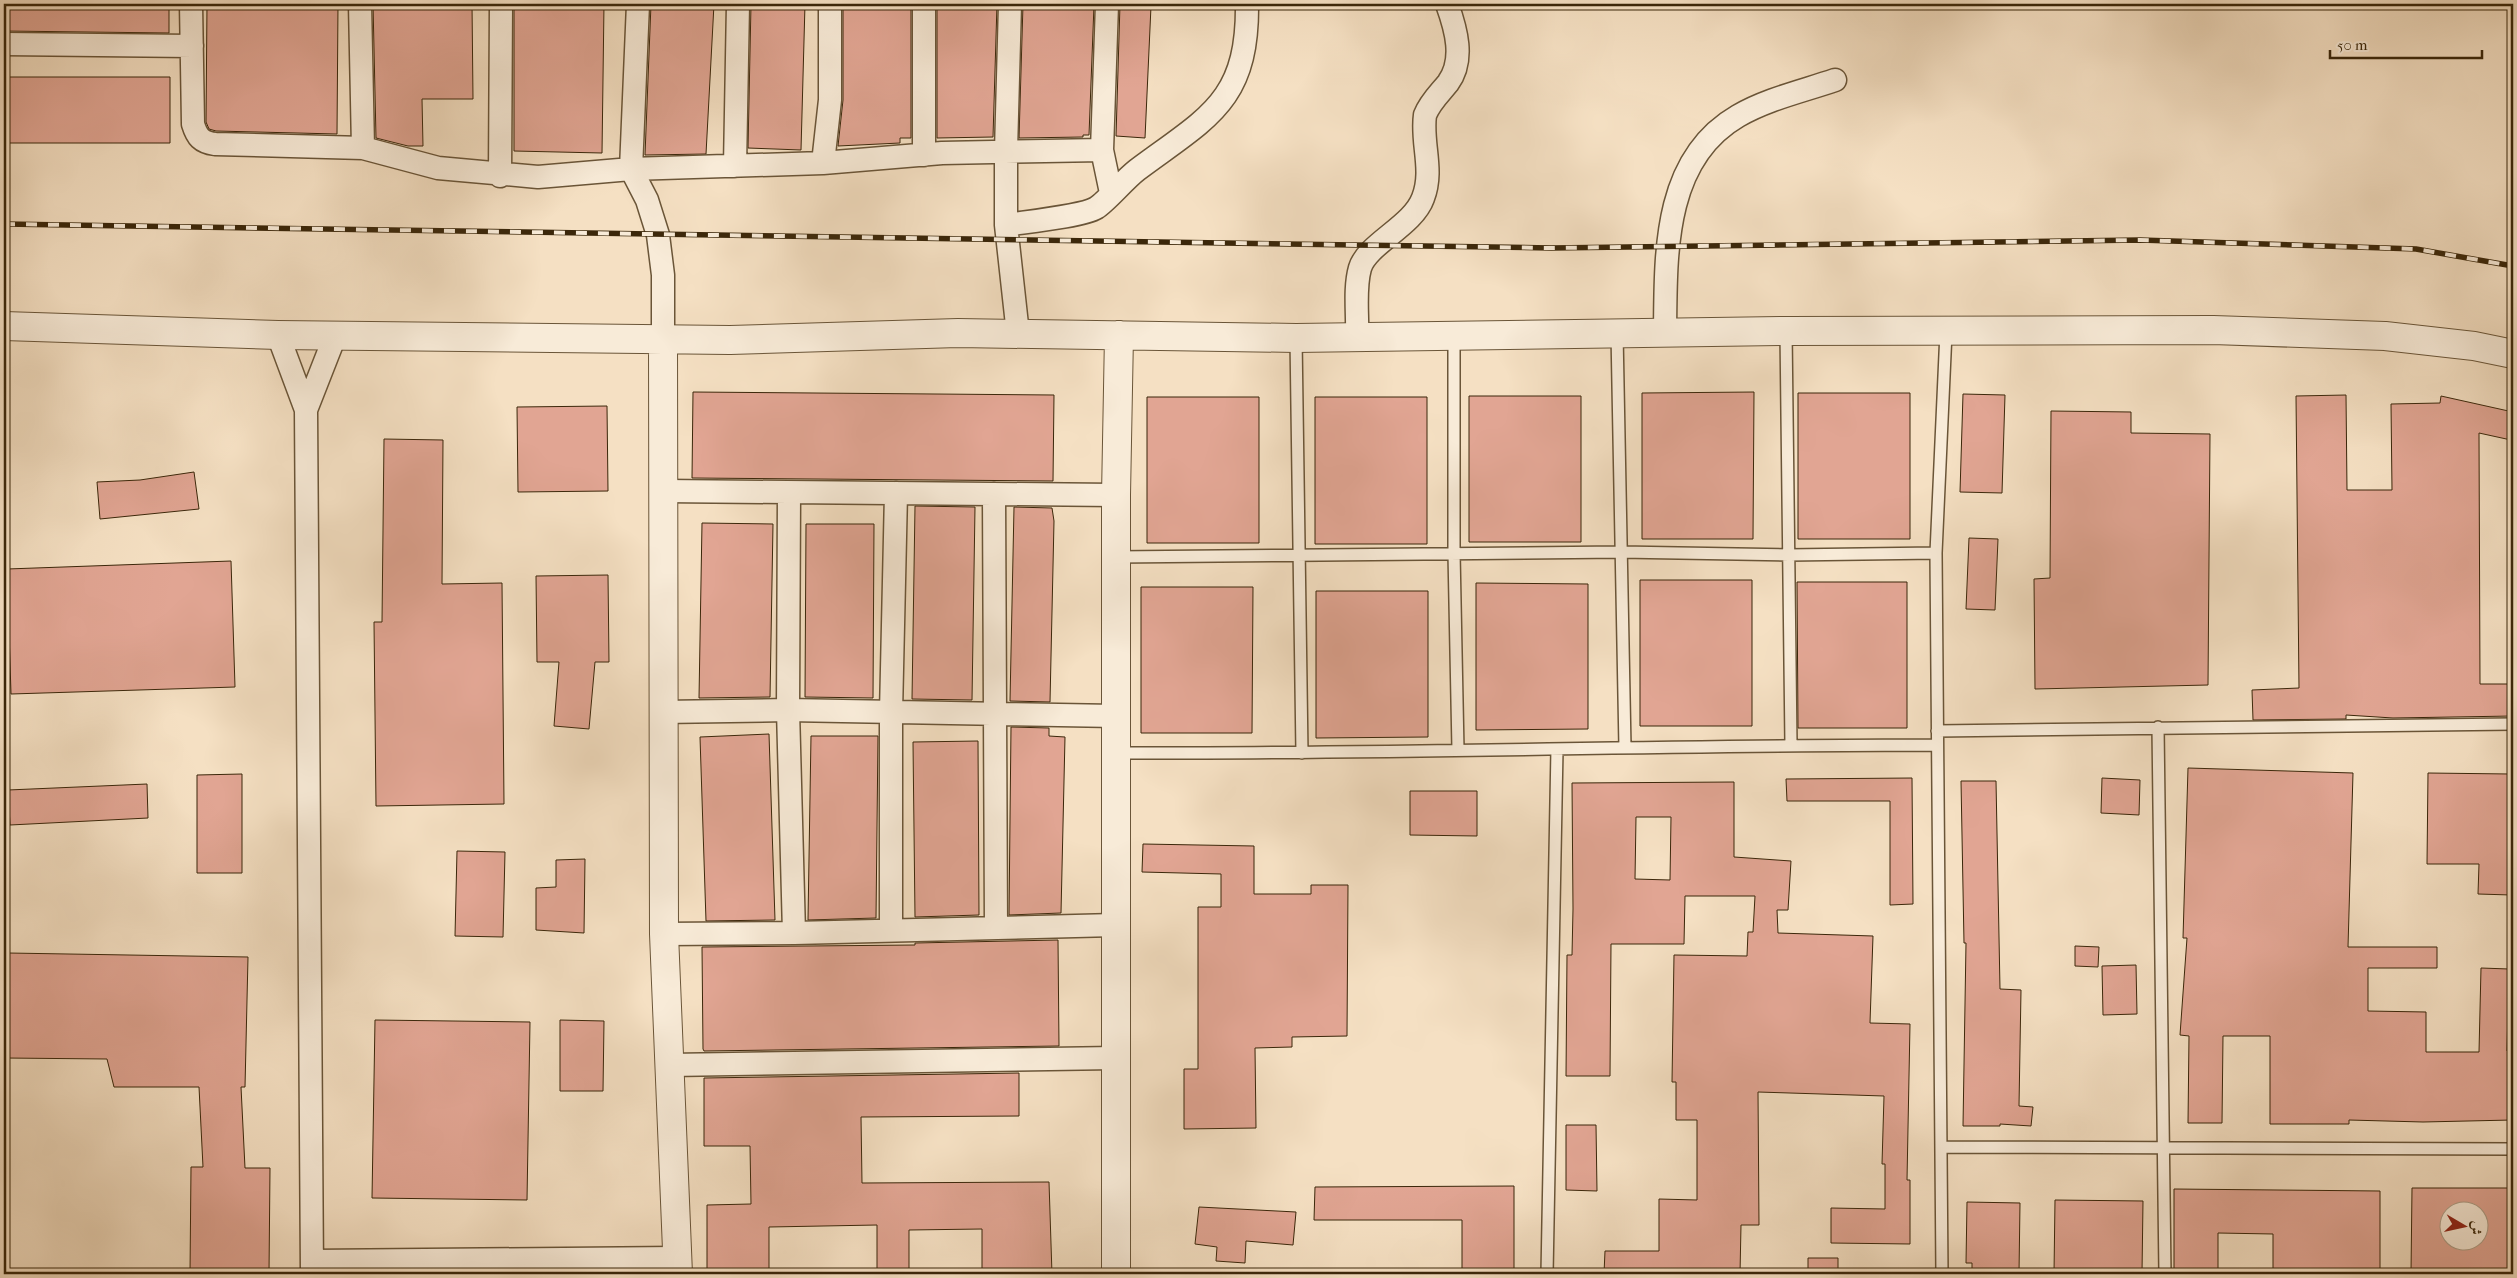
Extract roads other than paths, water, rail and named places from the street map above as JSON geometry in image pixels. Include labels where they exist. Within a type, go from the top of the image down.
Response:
[{"type":"street","points":[[192,4],[193,124],[197,136],[205,142],[363,148],[438,168],[500,176],[538,177],[631,169],[823,163],[1006,151],[1102,150]]},
{"type":"street","points":[[360,4],[363,148]]},
{"type":"street","points":[[500,176],[502,4]]},
{"type":"street","points":[[278,334],[306,410],[312,1267],[677,1266],[664,934],[662,712],[663,275],[658,235],[647,200],[631,169],[638,4]]},
{"type":"street","points":[[734,166],[738,4]]},
{"type":"street","points":[[823,163],[830,100],[830,4]]},
{"type":"street","points":[[924,4],[924,155]]},
{"type":"street","points":[[1010,4],[1006,225],[1018,334]]},
{"type":"street","points":[[1107,4],[1102,150],[1111,193]]},
{"type":"street","points":[[1006,225],[1094,210],[1135,171],[1195,128],[1216,108],[1230,90],[1240,70],[1245,51],[1247,4]]},
{"type":"street","points":[[1357,337],[1360,267],[1368,255],[1414,214],[1423,199],[1428,184],[1425,115],[1428,108],[1449,81],[1458,60],[1458,47],[1447,4]]},
{"type":"street","points":[[4,44],[192,46]]},
{"type":"street","points":[[1665,333],[1666,280],[1675,202],[1686,171],[1698,153],[1724,126],[1739,115],[1835,80]]},
{"type":"street","points":[[4,326],[335,336],[663,340],[730,340],[950,333],[1296,338],[1786,331],[2289,331],[2385,336],[2474,346],[2513,354]]},
{"type":"street","points":[[1116,1274],[1116,494],[1119,335]]},
{"type":"street","points":[[306,410],[335,336]]},
{"type":"street","points":[[664,491],[1116,494]]},
{"type":"street","points":[[789,493],[788,710],[794,933]]},
{"type":"street","points":[[891,930],[891,713],[896,493]]},
{"type":"street","points":[[994,494],[996,928]]},
{"type":"street","points":[[662,712],[788,710],[1116,716]]},
{"type":"street","points":[[664,934],[794,933],[1115,925]]},
{"type":"street","points":[[670,1066],[1115,1058]]},
{"type":"lane","points":[[1786,331],[1791,745]]},
{"type":"lane","points":[[1942,1274],[1936,744],[1936,553],[1946,332]]},
{"type":"lane","points":[[1617,333],[1625,748]]},
{"type":"lane","points":[[1454,335],[1454,553],[1458,750]]},
{"type":"lane","points":[[1296,338],[1302,753]]},
{"type":"lane","points":[[1116,557],[1621,552],[1789,555],[1936,553]]},
{"type":"lane","points":[[1937,731],[2513,724]]},
{"type":"lane","points":[[2158,727],[2166,1274]]},
{"type":"lane","points":[[1116,753],[1302,753],[1936,744]]},
{"type":"lane","points":[[1547,1274],[1557,749]]},
{"type":"lane","points":[[1942,1147],[2513,1149]]},
{"type":"railway","points":[[4,224],[1551,248],[2140,240],[2416,249],[2513,266]]}]
